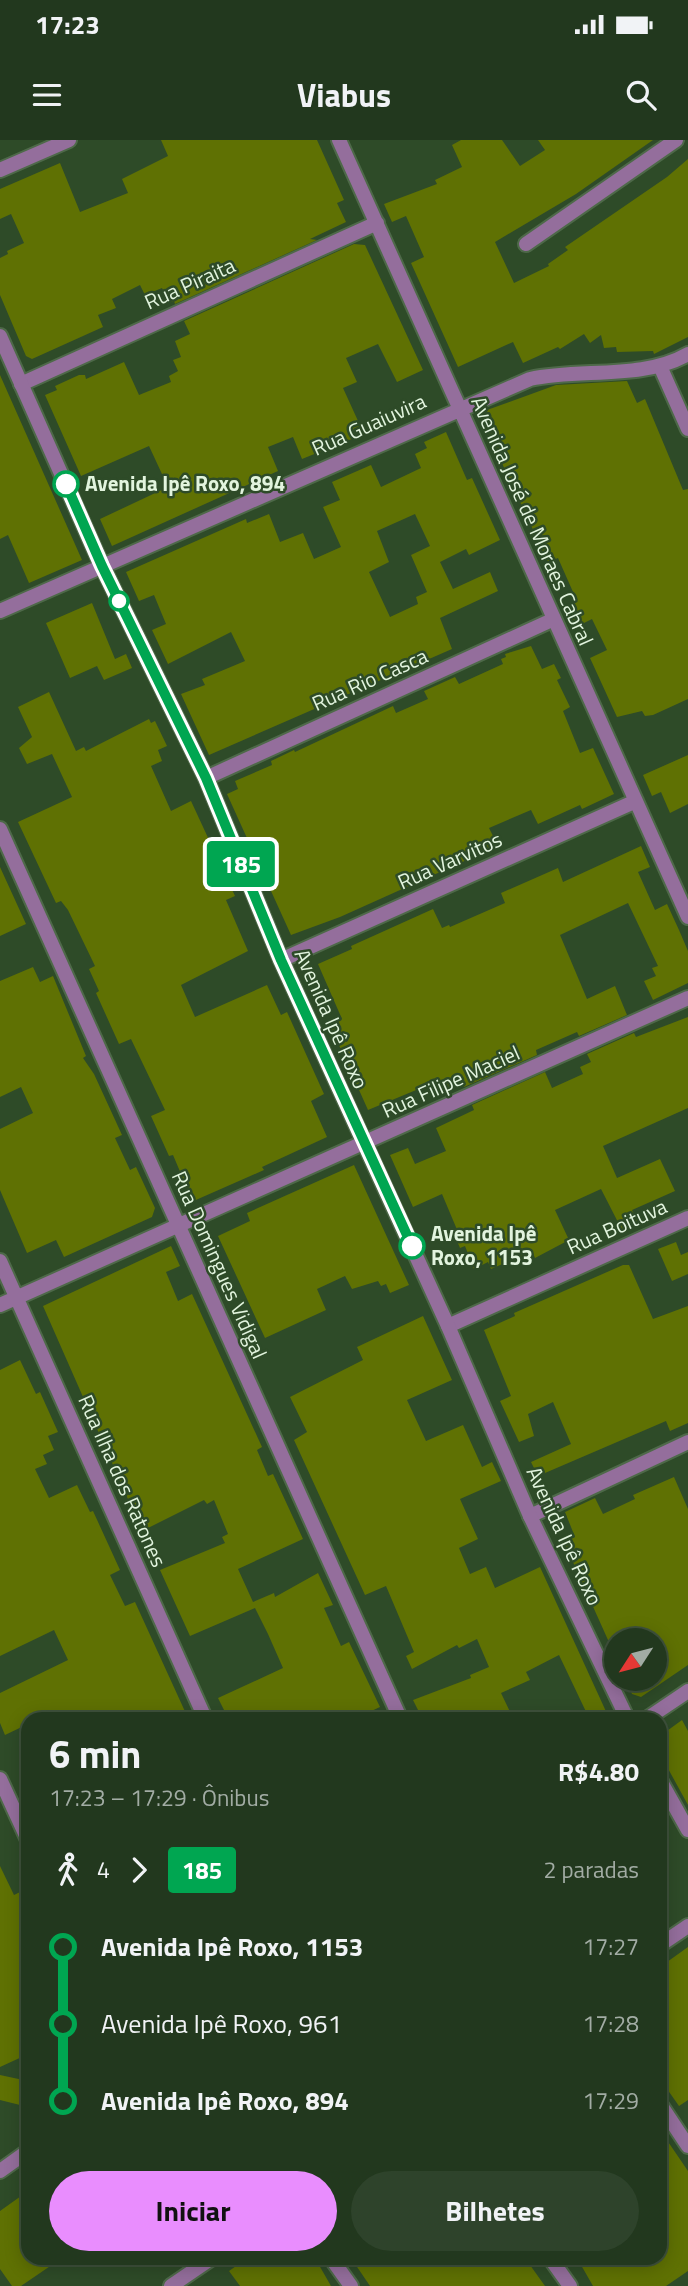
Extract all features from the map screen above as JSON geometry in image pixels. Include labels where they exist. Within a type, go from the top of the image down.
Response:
[{"type":"street","points":[[0,170],[69,140]]},
{"type":"street","name":"Avenida José de Moraes Cabral","points":[[340,140],[552,620],[688,917]]},
{"type":"street","points":[[526,244],[676,140]]},
{"type":"street","name":"Rua Piraita","points":[[22,384],[377,223]]},
{"type":"street","name":"Avenida Ipê Roxo","points":[[0,336],[102,566],[206,778],[281,960],[448,1326],[530,1516],[623,1712]]},
{"type":"street","name":"Rua Guaiuvira","points":[[0,611],[459,408],[541,376],[562,372],[660,366],[688,354]]},
{"type":"street","points":[[660,366],[688,429]]},
{"type":"street","name":"Rua Rio Casca","points":[[206,778],[552,620]]},
{"type":"street","name":"Rua Varvitos","points":[[281,960],[636,801]]},
{"type":"street","name":"Rua Domingues Vidigal","points":[[0,829],[397,1712]]},
{"type":"street","name":"Rua Filipe Maciel","points":[[0,1305],[688,998]]},
{"type":"street","name":"Rua Boituva","points":[[448,1326],[688,1218]]},
{"type":"street","name":"Rua Ilha dos Ratones","points":[[0,1261],[202,1712]]},
{"type":"street","points":[[530,1516],[688,1442]]},
{"type":"street","points":[[657,1712],[688,1691]]},
{"type":"street","points":[[0,1779],[21,1825]]},
{"type":"street","points":[[667,1792],[688,1830]]},
{"type":"street","points":[[667,1940],[688,1926]]},
{"type":"street","points":[[667,2114],[688,2146]]},
{"type":"street","points":[[0,2171],[21,2156]]},
{"type":"street","points":[[171,2286],[202,2265]]},
{"type":"street","points":[[336,2265],[351,2286]]},
{"type":"street","points":[[555,2265],[570,2286]]},
{"type":"building","points":[[161,140],[317,140],[344,200],[337,203],[346,222],[310,239],[317,240],[175,304],[174,301],[169,303],[162,288],[145,295],[140,285],[112,299],[116,308],[98,315],[103,327],[32,359],[26,356],[0,295],[0,258],[8,254],[7,251],[24,243],[11,214],[0,219],[0,189],[60,163],[80,212],[128,193],[122,179],[168,156]]},
{"type":"building","points":[[461,140],[502,140],[520,166],[545,150],[538,140],[653,140],[576,194],[495,242],[514,283],[549,266],[548,264],[568,250],[565,247],[667,177],[688,159],[688,337],[654,354],[653,351],[617,352],[616,347],[604,348],[601,335],[590,343],[584,334],[560,349],[558,347],[523,363],[513,342],[458,367],[411,263],[424,257],[406,216],[392,222],[384,204],[437,184],[435,180],[462,167],[452,145]]},
{"type":"building","points":[[354,244],[365,245],[423,370],[397,382],[378,344],[346,358],[357,382],[343,388],[364,434],[302,459],[293,437],[268,447],[278,471],[112,546],[100,519],[168,487],[149,446],[81,476],[45,395],[57,390],[55,386],[79,375],[85,375],[86,379],[124,362],[139,395],[171,382],[169,376],[178,371],[173,360],[181,357],[175,341],[190,334],[184,321]]},
{"type":"building","points":[[0,375],[82,560],[29,583],[8,535],[0,539]]},
{"type":"building","points":[[627,381],[637,403],[645,399],[683,490],[688,489],[688,699],[653,715],[645,716],[642,711],[617,717],[590,658],[607,650],[592,619],[576,627],[567,605],[577,601],[558,558],[548,562],[480,416],[487,410],[556,385]]},
{"type":"building","points":[[446,432],[467,480],[472,478],[500,540],[469,555],[466,549],[440,562],[453,589],[490,572],[498,591],[440,618],[452,649],[209,755],[181,694],[205,685],[202,679],[245,661],[231,632],[168,664],[152,630],[166,624],[154,595],[139,601],[126,572],[246,519],[247,523],[269,514],[280,542],[303,533],[314,559],[341,547],[323,507],[340,500],[332,482],[371,465],[381,487],[421,468],[415,454],[427,448],[424,442]],"holes":[[[415,514],[430,546],[411,555],[427,592],[416,597],[418,604],[390,617],[369,572],[389,562],[377,531]]]},
{"type":"building","points":[[92,603],[115,659],[126,654],[132,668],[104,680],[97,666],[70,678],[46,623]]},
{"type":"building","points":[[531,646],[542,669],[554,664],[561,678],[557,680],[570,707],[563,711],[580,753],[593,748],[614,794],[582,809],[580,805],[538,824],[531,810],[489,828],[498,846],[340,917],[291,935],[227,794],[238,789],[235,781],[272,765],[271,761],[294,750],[295,752],[393,706],[396,713],[428,699],[424,691],[455,677],[459,684],[503,664],[501,659],[506,657],[505,654]]},
{"type":"building","points":[[49,692],[76,751],[84,747],[86,751],[149,719],[151,723],[155,721],[167,746],[158,750],[162,761],[151,766],[171,811],[191,801],[235,896],[226,900],[248,951],[181,985],[195,1017],[267,985],[281,1015],[287,1012],[324,1094],[311,1101],[327,1137],[262,1167],[264,1170],[189,1203],[183,1189],[187,1188],[173,1155],[169,1156],[151,1116],[165,1110],[131,1039],[119,1044],[96,993],[99,991],[89,969],[95,966],[68,910],[61,901],[56,903],[18,822],[72,797],[52,754],[27,764],[19,748],[32,737],[18,707]]},
{"type":"building","points":[[688,755],[688,804],[670,813],[661,792],[652,796],[643,775]]},
{"type":"building","points":[[641,846],[650,867],[638,872],[655,910],[667,904],[679,930],[688,951],[688,983],[653,1000],[644,981],[656,976],[652,968],[658,966],[628,903],[560,935],[587,999],[615,986],[627,1015],[579,1036],[577,1032],[536,1050],[537,1055],[464,1087],[462,1082],[438,1093],[433,1083],[368,1110],[330,1025],[342,1019],[318,964],[433,909],[442,928],[449,925],[450,927],[505,903],[501,893],[558,868],[563,882]]},
{"type":"building","points":[[0,867],[26,924],[0,936]]},
{"type":"building","points":[[33,967],[40,982],[53,976],[86,1056],[83,1058],[94,1074],[122,1135],[115,1138],[130,1170],[136,1167],[155,1208],[152,1217],[64,1257],[56,1240],[27,1253],[0,1190],[0,1129],[33,1113],[21,1087],[0,1097],[0,981]]},
{"type":"building","points":[[688,1017],[688,1108],[603,1146],[617,1178],[660,1159],[675,1191],[632,1210],[638,1223],[622,1230],[601,1189],[555,1210],[569,1240],[535,1258],[532,1251],[491,1269],[488,1262],[474,1269],[465,1246],[460,1248],[454,1234],[458,1232],[442,1194],[413,1207],[390,1155],[408,1148],[415,1164],[446,1151],[436,1128],[474,1110],[472,1105],[545,1072],[552,1088],[583,1074],[580,1067],[591,1062],[587,1054],[634,1033],[636,1037]]},
{"type":"building","points":[[354,1165],[409,1285],[390,1293],[386,1284],[381,1286],[378,1281],[352,1289],[345,1276],[317,1289],[326,1310],[265,1338],[218,1236],[250,1221],[247,1213]]},
{"type":"building","points":[[676,1242],[681,1255],[688,1252],[688,1274],[672,1281],[658,1249]]},
{"type":"building","points":[[171,1246],[180,1266],[166,1272],[178,1301],[192,1294],[262,1447],[257,1450],[268,1476],[273,1474],[303,1539],[238,1569],[253,1602],[274,1593],[275,1597],[318,1573],[333,1605],[324,1608],[341,1646],[349,1642],[380,1707],[369,1712],[225,1712],[218,1698],[283,1668],[255,1608],[190,1636],[160,1570],[225,1543],[222,1537],[228,1534],[214,1500],[207,1504],[204,1500],[142,1531],[43,1306]]},
{"type":"building","points":[[623,1265],[629,1265],[653,1319],[688,1306],[688,1423],[670,1431],[666,1421],[538,1476],[531,1462],[571,1444],[553,1402],[528,1414],[534,1436],[519,1442],[500,1401],[511,1396],[484,1330],[515,1316],[514,1313]]},
{"type":"building","points":[[423,1316],[452,1380],[407,1400],[426,1441],[463,1425],[482,1467],[492,1462],[501,1481],[460,1499],[478,1539],[459,1548],[470,1574],[486,1567],[495,1588],[540,1567],[606,1712],[586,1712],[559,1655],[526,1672],[530,1680],[501,1693],[510,1712],[419,1712],[413,1700],[471,1678],[470,1675],[489,1667],[477,1639],[459,1648],[457,1645],[412,1669],[406,1656],[414,1652],[386,1586],[365,1595],[294,1440],[307,1432],[290,1397],[363,1360],[357,1347]]},
{"type":"building","points":[[20,1360],[36,1394],[40,1392],[58,1432],[48,1436],[54,1450],[43,1455],[47,1464],[35,1469],[49,1498],[77,1485],[90,1512],[93,1511],[120,1570],[110,1575],[125,1606],[135,1602],[185,1712],[21,1712],[21,1727],[5,1735],[0,1723],[0,1693],[68,1660],[54,1630],[0,1656],[0,1370]]},
{"type":"building","points":[[674,1477],[688,1509],[688,1665],[667,1679],[667,1628],[604,1628],[604,1631],[564,1542],[575,1537],[565,1512],[595,1498],[603,1514],[635,1499],[633,1495]]},
{"type":"building","points":[[631,1691],[650,1691],[641,1697]]},
{"type":"building","points":[[682,1720],[688,1731],[688,1805],[667,1767],[667,1731]]},
{"type":"building","points":[[0,1866],[14,1895],[21,1892],[21,2057],[0,2067]]},
{"type":"building","points":[[688,1947],[688,2100],[679,2106],[667,2089],[667,1962]]},
{"type":"building","points":[[0,2075],[21,2080],[21,2105],[0,2100]]},
{"type":"building","points":[[667,2140],[688,2171],[688,2271],[666,2286],[593,2286],[581,2265],[667,2265]]},
{"type":"building","points":[[21,2196],[21,2265],[52,2265],[21,2286],[12,2286],[0,2269],[0,2211]]},
{"type":"building","points":[[238,2265],[319,2265],[331,2286],[240,2286],[229,2271]]},
{"type":"building","points":[[356,2265],[530,2265],[545,2286],[370,2286]]},
{"type":"bus line","name":"185","points":[[66,484],[102,566],[206,778],[281,960],[412,1246]]},
{"type":"place","name":"Avenida Ipê Roxo, 894","points":[[66,484]]},
{"type":"place","name":"Avenida Ipê Roxo, 1153","points":[[412,1246]]}]
